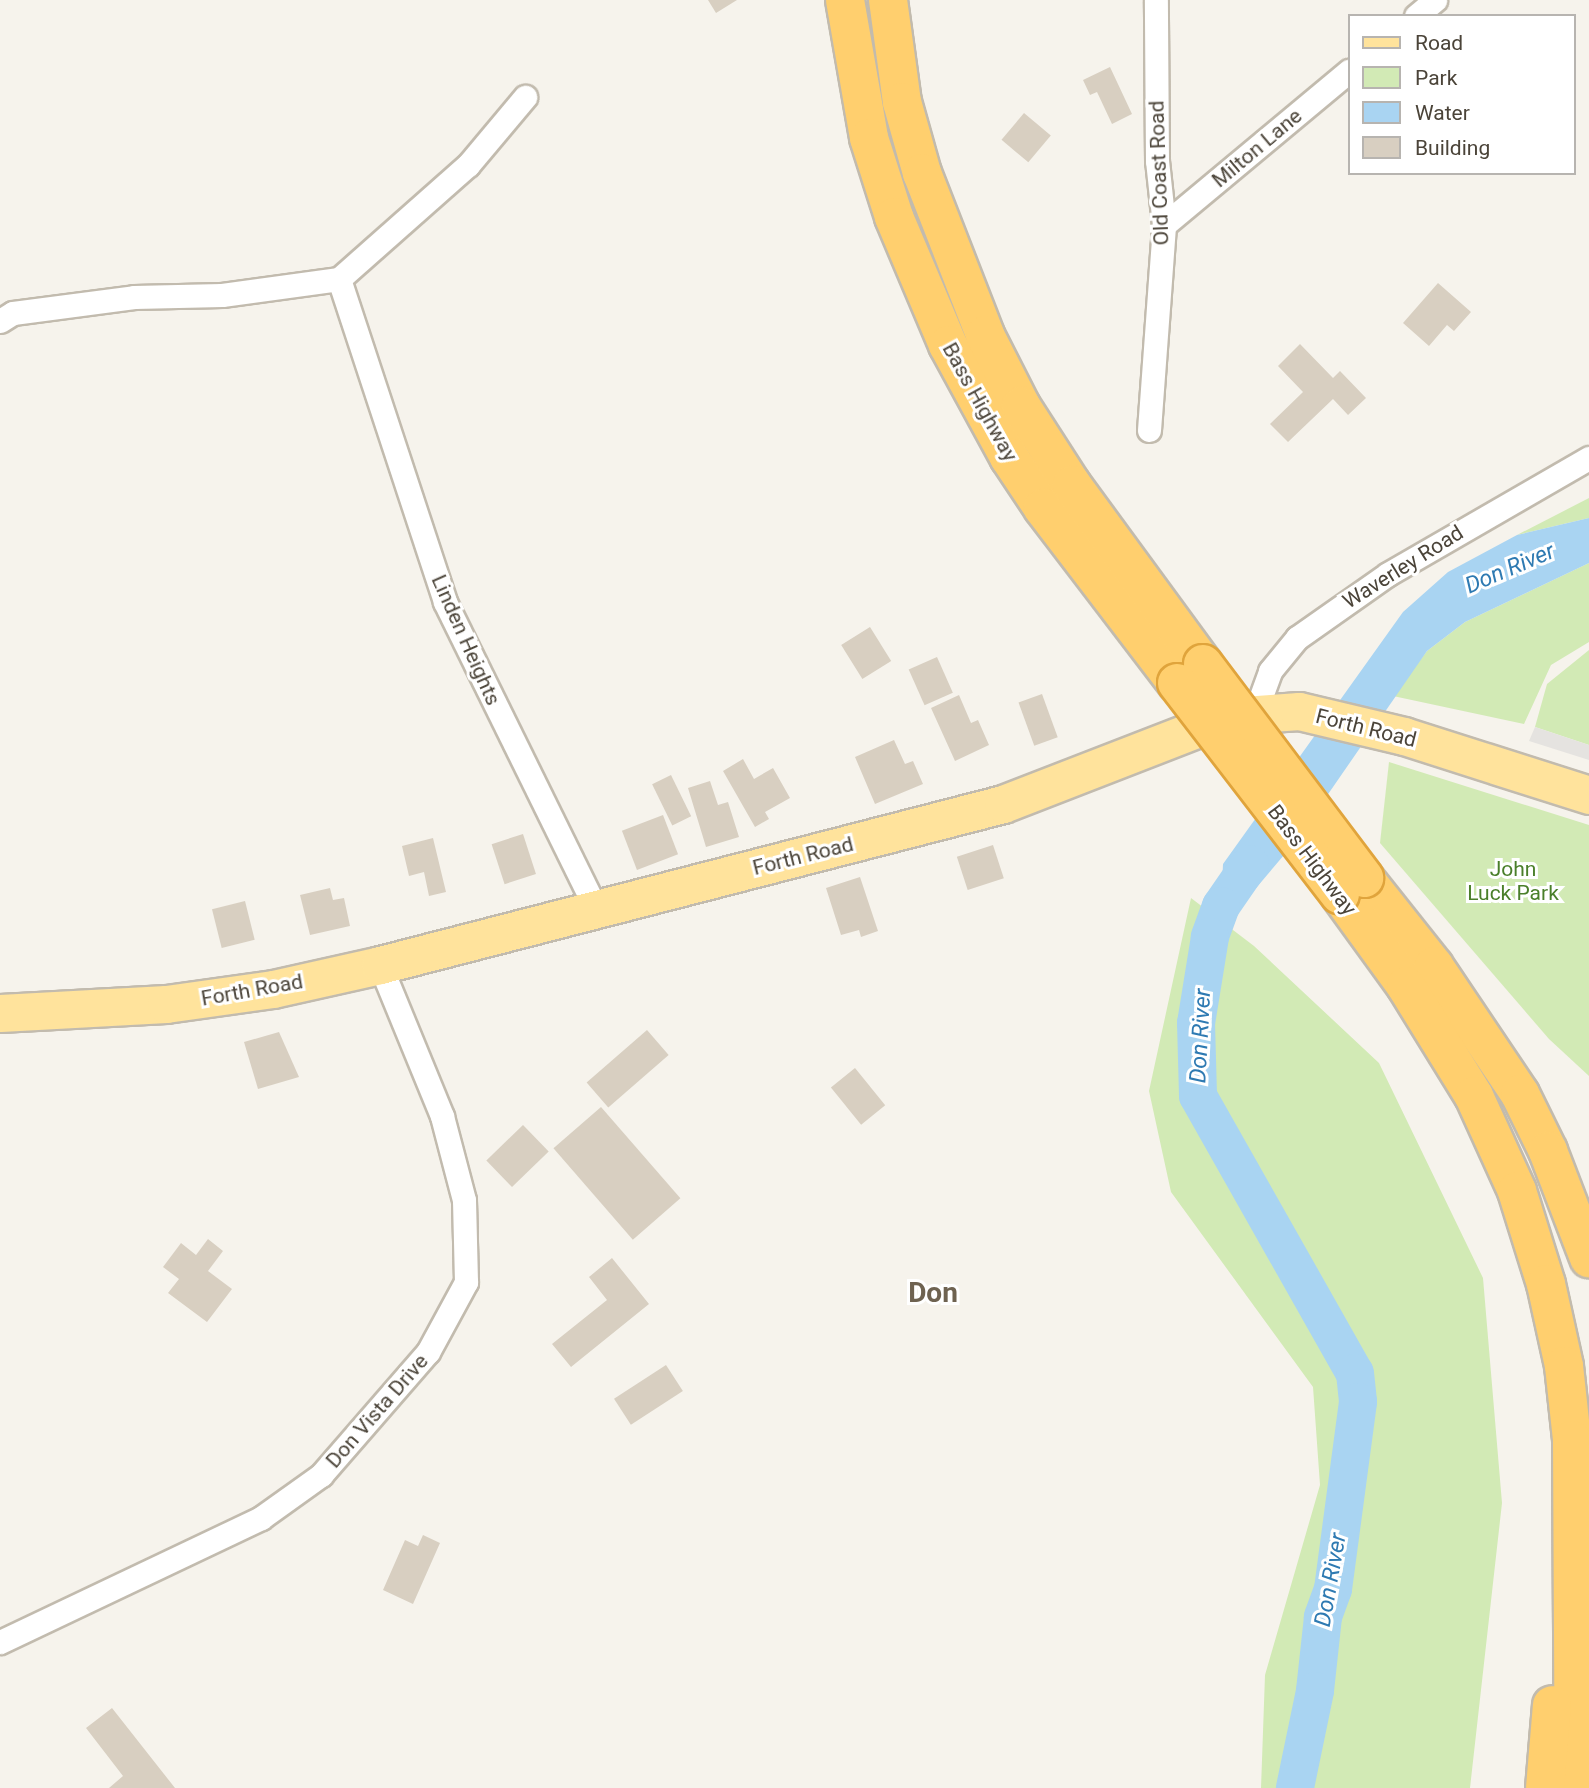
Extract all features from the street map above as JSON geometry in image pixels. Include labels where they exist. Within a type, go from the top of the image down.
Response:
[{"type":"highway","name":"Bass Highway","points":[[845,0],[853,66],[869,138],[894,217],[947,345],[1002,445],[1043,508],[1190,673],[1352,887],[1406,986],[1462,1077],[1517,1191],[1532,1230],[1564,1366],[1572,1480],[1574,1788]]},
{"type":"highway","name":"Bass Highway","points":[[888,0],[902,102],[922,173],[985,335],[1021,406],[1190,673]]},
{"type":"highway","name":"Bass Highway","points":[[1352,887],[1434,966],[1520,1094],[1553,1163],[1589,1258]]},
{"type":"highway","points":[[1545,1788],[1572,1480]]},
{"type":"main road","name":"Forth Road","points":[[0,1013],[166,1004],[273,989],[380,965],[1003,804],[1230,716],[1299,712],[1404,736],[1589,794]]},
{"type":"street","name":"Old Coast Road","points":[[1149,429],[1164,225],[1157,160],[1156,0]]},
{"type":"street","points":[[1418,14],[1435,0]]},
{"type":"street","name":"Milton Lane","points":[[1164,225],[1348,72]]},
{"type":"street","points":[[0,321],[13,313],[134,297],[222,295],[339,279],[442,191],[525,97]]},
{"type":"street","name":"Linden Heights","points":[[339,279],[445,602],[596,909]]},
{"type":"street","name":"Waverley Road","points":[[1261,714],[1259,702],[1270,671],[1297,638],[1388,574],[1589,458]]},
{"type":"street","name":"Don Vista Drive","points":[[0,1642],[261,1518],[321,1475],[428,1352],[466,1282],[464,1200],[442,1116],[380,965]]},
{"type":"green space","points":[[1589,498],[1589,518],[1517,535]]},
{"type":"green space","points":[[1589,563],[1589,642],[1551,665],[1524,724],[1393,696],[1427,651],[1465,622]]},
{"type":"green space","points":[[1589,650],[1589,745],[1535,727],[1547,684]]},
{"type":"green space","name":"John Luck Park","points":[[1389,762],[1589,825],[1589,1076],[1549,1039],[1380,843]]},
{"type":"green space","points":[[1191,898],[1254,946],[1379,1063],[1483,1278],[1502,1503],[1470,1788],[1261,1788],[1265,1675],[1320,1485],[1313,1387],[1171,1192],[1149,1091]]},
{"type":"shaded area","points":[[1535,727],[1589,745],[1589,760],[1529,741]]},
{"type":"water","points":[[1589,518],[1589,563],[1465,622],[1427,651],[1295,842],[1251,894],[1221,906],[1223,864],[1403,612],[1448,572],[1517,535]]},
{"type":"building","points":[[708,0],[737,0],[716,13]]},
{"type":"building","points":[[1110,67],[1132,114],[1112,124],[1097,92],[1090,95],[1083,80]]},
{"type":"building","points":[[1024,113],[1051,135],[1028,162],[1002,140]]},
{"type":"building","points":[[1438,283],[1471,312],[1454,331],[1447,325],[1429,346],[1403,323]]},
{"type":"building","points":[[1300,344],[1333,378],[1340,371],[1366,398],[1348,415],[1333,399],[1288,442],[1270,424],[1303,392],[1278,366]]},
{"type":"building","points":[[870,627],[891,661],[862,679],[841,645]]},
{"type":"building","points":[[937,657],[953,693],[925,705],[909,670]]},
{"type":"building","points":[[1042,694],[1058,737],[1034,746],[1019,703]]},
{"type":"building","points":[[959,695],[971,723],[978,720],[989,745],[955,761],[931,708]]},
{"type":"building","points":[[894,740],[905,764],[913,761],[923,784],[875,804],[855,757]]},
{"type":"building","points":[[743,759],[754,779],[773,768],[790,798],[765,812],[769,819],[755,827],[723,771]]},
{"type":"building","points":[[671,775],[691,816],[672,826],[652,784]]},
{"type":"building","points":[[710,781],[718,805],[728,802],[739,837],[706,847],[688,788]]},
{"type":"building","points":[[663,815],[678,854],[637,870],[622,831]]},
{"type":"building","points":[[523,834],[536,874],[505,884],[492,844]]},
{"type":"building","points":[[433,838],[446,892],[429,896],[424,872],[409,876],[402,846]]},
{"type":"building","points":[[993,845],[1004,878],[968,890],[957,857]]},
{"type":"building","points":[[860,877],[878,931],[861,937],[859,930],[841,935],[826,888]]},
{"type":"building","points":[[330,888],[333,900],[344,898],[350,926],[310,935],[300,895]]},
{"type":"building","points":[[245,901],[255,940],[222,948],[212,909]]},
{"type":"building","points":[[647,1030],[669,1055],[608,1107],[587,1082]]},
{"type":"building","points":[[279,1032],[299,1077],[258,1089],[244,1042]]},
{"type":"building","points":[[855,1068],[885,1105],[861,1125],[831,1088]]},
{"type":"building","points":[[601,1107],[680,1198],[633,1240],[553,1148]]},
{"type":"building","points":[[523,1125],[549,1152],[512,1187],[486,1160]]},
{"type":"building","points":[[208,1239],[223,1251],[208,1271],[232,1289],[207,1322],[168,1293],[179,1279],[163,1267],[181,1243],[196,1255]]},
{"type":"building","points":[[612,1258],[649,1304],[571,1367],[552,1344],[607,1300],[589,1277]]},
{"type":"building","points":[[666,1365],[683,1391],[631,1425],[614,1399]]},
{"type":"building","points":[[423,1535],[440,1543],[413,1604],[383,1590],[405,1540],[418,1546]]},
{"type":"building","points":[[112,1708],[175,1788],[109,1788],[123,1776],[86,1728]]},
{"type":"waterway","name":"Don River","points":[[1250,864],[1221,906],[1210,937],[1196,1023],[1198,1096],[1355,1373],[1358,1402],[1333,1589],[1323,1617],[1315,1691],[1295,1788]]},
{"type":"district","name":"Don","points":[[933,1293]]}]
